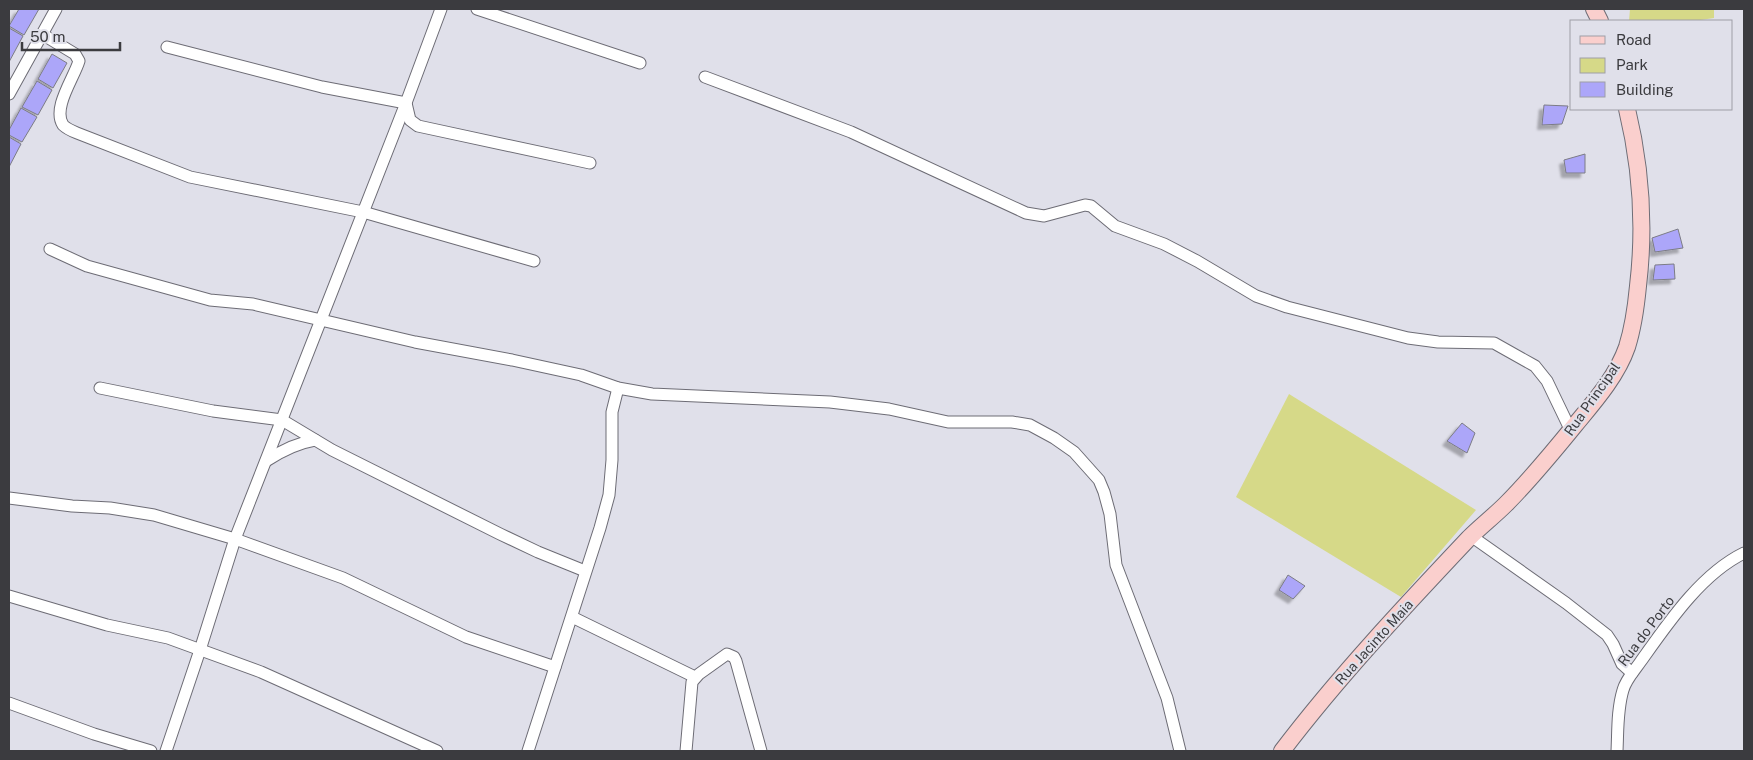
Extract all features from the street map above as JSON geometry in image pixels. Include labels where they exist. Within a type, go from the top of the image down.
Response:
[{"type":"street","points":[[9,94],[56,9]]},
{"type":"street","points":[[166,751],[235,539],[441,9]]},
{"type":"street","points":[[477,9],[640,63]]},
{"type":"street","points":[[42,34],[75,54],[79,61],[60,105],[60,116],[64,126],[77,133],[190,177],[363,212],[534,261]]},
{"type":"street","points":[[167,47],[322,87],[406,103]]},
{"type":"street","points":[[705,77],[851,132],[1026,213],[1044,216],[1085,205],[1091,206],[1115,226],[1164,244],[1256,296],[1287,307],[1408,338],[1438,342],[1494,343],[1535,366],[1547,381],[1570,431]]},
{"type":"street","points":[[406,103],[410,120],[418,126],[590,163]]},
{"type":"street","name":"Rua Principal","points":[[1471,536],[1506,505],[1532,477],[1604,387],[1623,356],[1632,329],[1636,304],[1642,219],[1636,146],[1627,110]]},
{"type":"street","points":[[50,248],[87,266],[210,300],[253,304],[416,342],[512,360],[580,376],[618,388],[652,394],[830,402],[889,409],[948,422],[1012,422],[1030,425],[1074,452],[1099,480],[1110,514],[1116,565],[1163,689],[1180,751]]},
{"type":"street","points":[[100,388],[213,411],[282,420],[315,440],[500,534],[585,571]]},
{"type":"street","points":[[528,751],[600,528],[608,495],[612,460],[612,412],[618,388]]},
{"type":"street","points":[[266,461],[303,442],[315,440]]},
{"type":"street","points":[[9,498],[72,506],[110,508],[154,515],[235,539],[343,578],[466,637],[555,668]]},
{"type":"street","points":[[1471,536],[1566,603],[1607,635],[1622,664],[1632,673]]},
{"type":"street","name":"Rua Jacinto Maia","points":[[1282,751],[1380,632],[1471,536]]},
{"type":"street","name":"Rua do Porto","points":[[1617,751],[1623,688],[1632,673],[1668,623],[1692,596],[1722,568],[1744,553]]},
{"type":"street","points":[[9,596],[107,625],[168,638],[279,680],[437,751]]},
{"type":"street","points":[[572,617],[695,677]]},
{"type":"street","points":[[686,751],[691,687],[695,677],[727,654],[734,657],[761,751]]},
{"type":"street","points":[[9,703],[94,734],[151,751]]},
{"type":"green space","points":[[1630,9],[1714,9],[1714,18],[1701,20],[1629,20]]},
{"type":"green space","points":[[1289,394],[1476,510],[1401,597],[1236,497]]},
{"type":"building","points":[[19,9],[39,9],[24,35],[9,26]]},
{"type":"building","points":[[9,28],[23,36],[9,62]]},
{"type":"building","points":[[52,54],[67,63],[53,88],[38,79]]},
{"type":"building","points":[[37,81],[52,90],[38,115],[22,107]]},
{"type":"building","points":[[1544,105],[1568,106],[1562,124],[1542,125]]},
{"type":"building","points":[[21,108],[37,117],[22,142],[9,135],[9,130]]},
{"type":"building","points":[[9,137],[21,144],[9,167]]},
{"type":"building","points":[[1585,154],[1585,173],[1566,173],[1564,160]]},
{"type":"building","points":[[1678,229],[1683,248],[1655,252],[1652,238]]},
{"type":"building","points":[[1674,264],[1675,279],[1653,280],[1655,265]]},
{"type":"building","points":[[1462,423],[1475,433],[1467,453],[1447,441]]},
{"type":"building","points":[[1288,575],[1305,586],[1293,599],[1279,590]]}]
